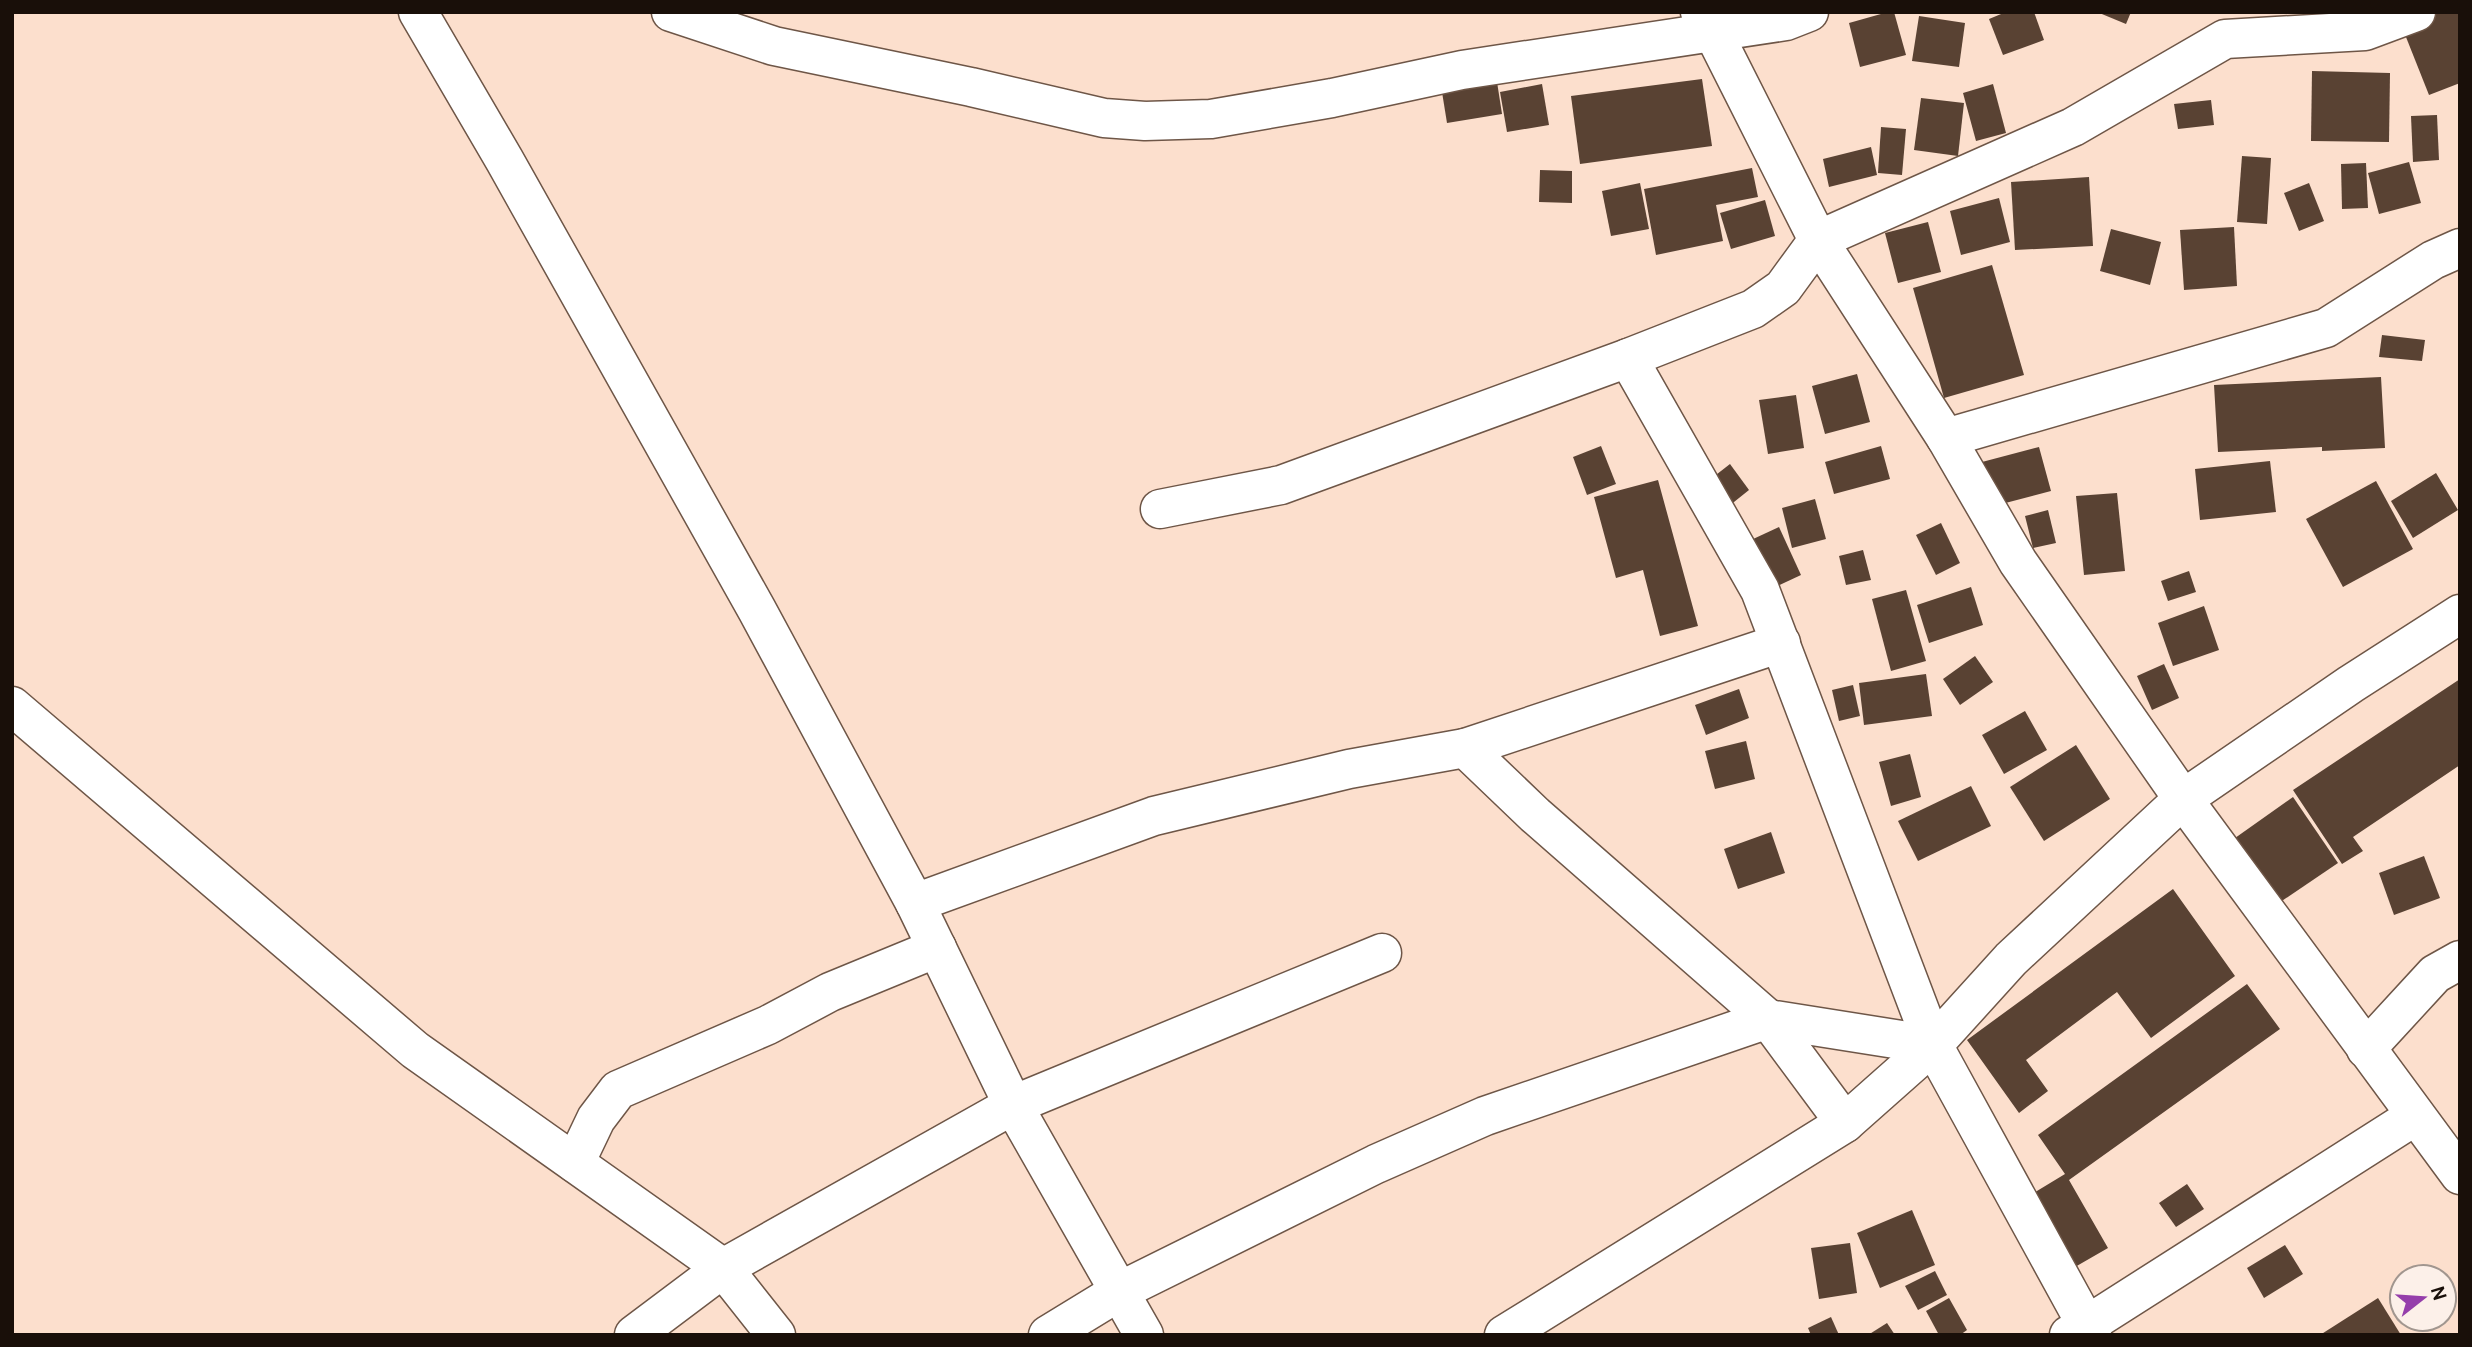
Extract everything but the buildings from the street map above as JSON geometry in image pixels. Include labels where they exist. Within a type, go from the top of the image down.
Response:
[{"type":"street","points":[[418,12],[744,585],[915,903],[1013,1105],[1144,1335]]},
{"type":"street","points":[[671,12],[774,46],[1104,118],[1145,121],[1211,119],[1332,98],[1707,22],[1786,21],[1809,12]]},
{"type":"street","points":[[1160,509],[1281,485],[1754,309],[1783,288],[1818,240],[2073,127],[2219,25],[2365,31],[2416,12]]},
{"type":"street","points":[[1707,22],[1818,240],[1946,439],[2018,562],[2183,799],[2460,1174]]},
{"type":"street","points":[[1946,439],[2326,328],[2432,260],[2460,248]]},
{"type":"street","points":[[1628,358],[1760,590],[1933,1045],[2082,1332],[2415,1116]]},
{"type":"street","points":[[1504,1335],[1845,1123],[1933,1045],[2011,959],[2183,799],[2350,684],[2460,614]]},
{"type":"street","points":[[915,903],[1154,816],[1349,769],[1465,748],[1781,643]]},
{"type":"street","points":[[12,706],[415,1050],[723,1268],[776,1335]]},
{"type":"street","points":[[1465,748],[1535,815],[1769,1019],[1845,1123]]},
{"type":"street","points":[[575,1163],[596,1119],[618,1090],[768,1025],[830,992],[937,948]]},
{"type":"street","points":[[634,1335],[723,1268],[1013,1105],[1382,953]]},
{"type":"street","points":[[2366,1049],[2435,974],[2460,960]]},
{"type":"street","points":[[1048,1335],[1120,1291],[1376,1164],[1485,1116],[1769,1019],[1933,1045]]}]
